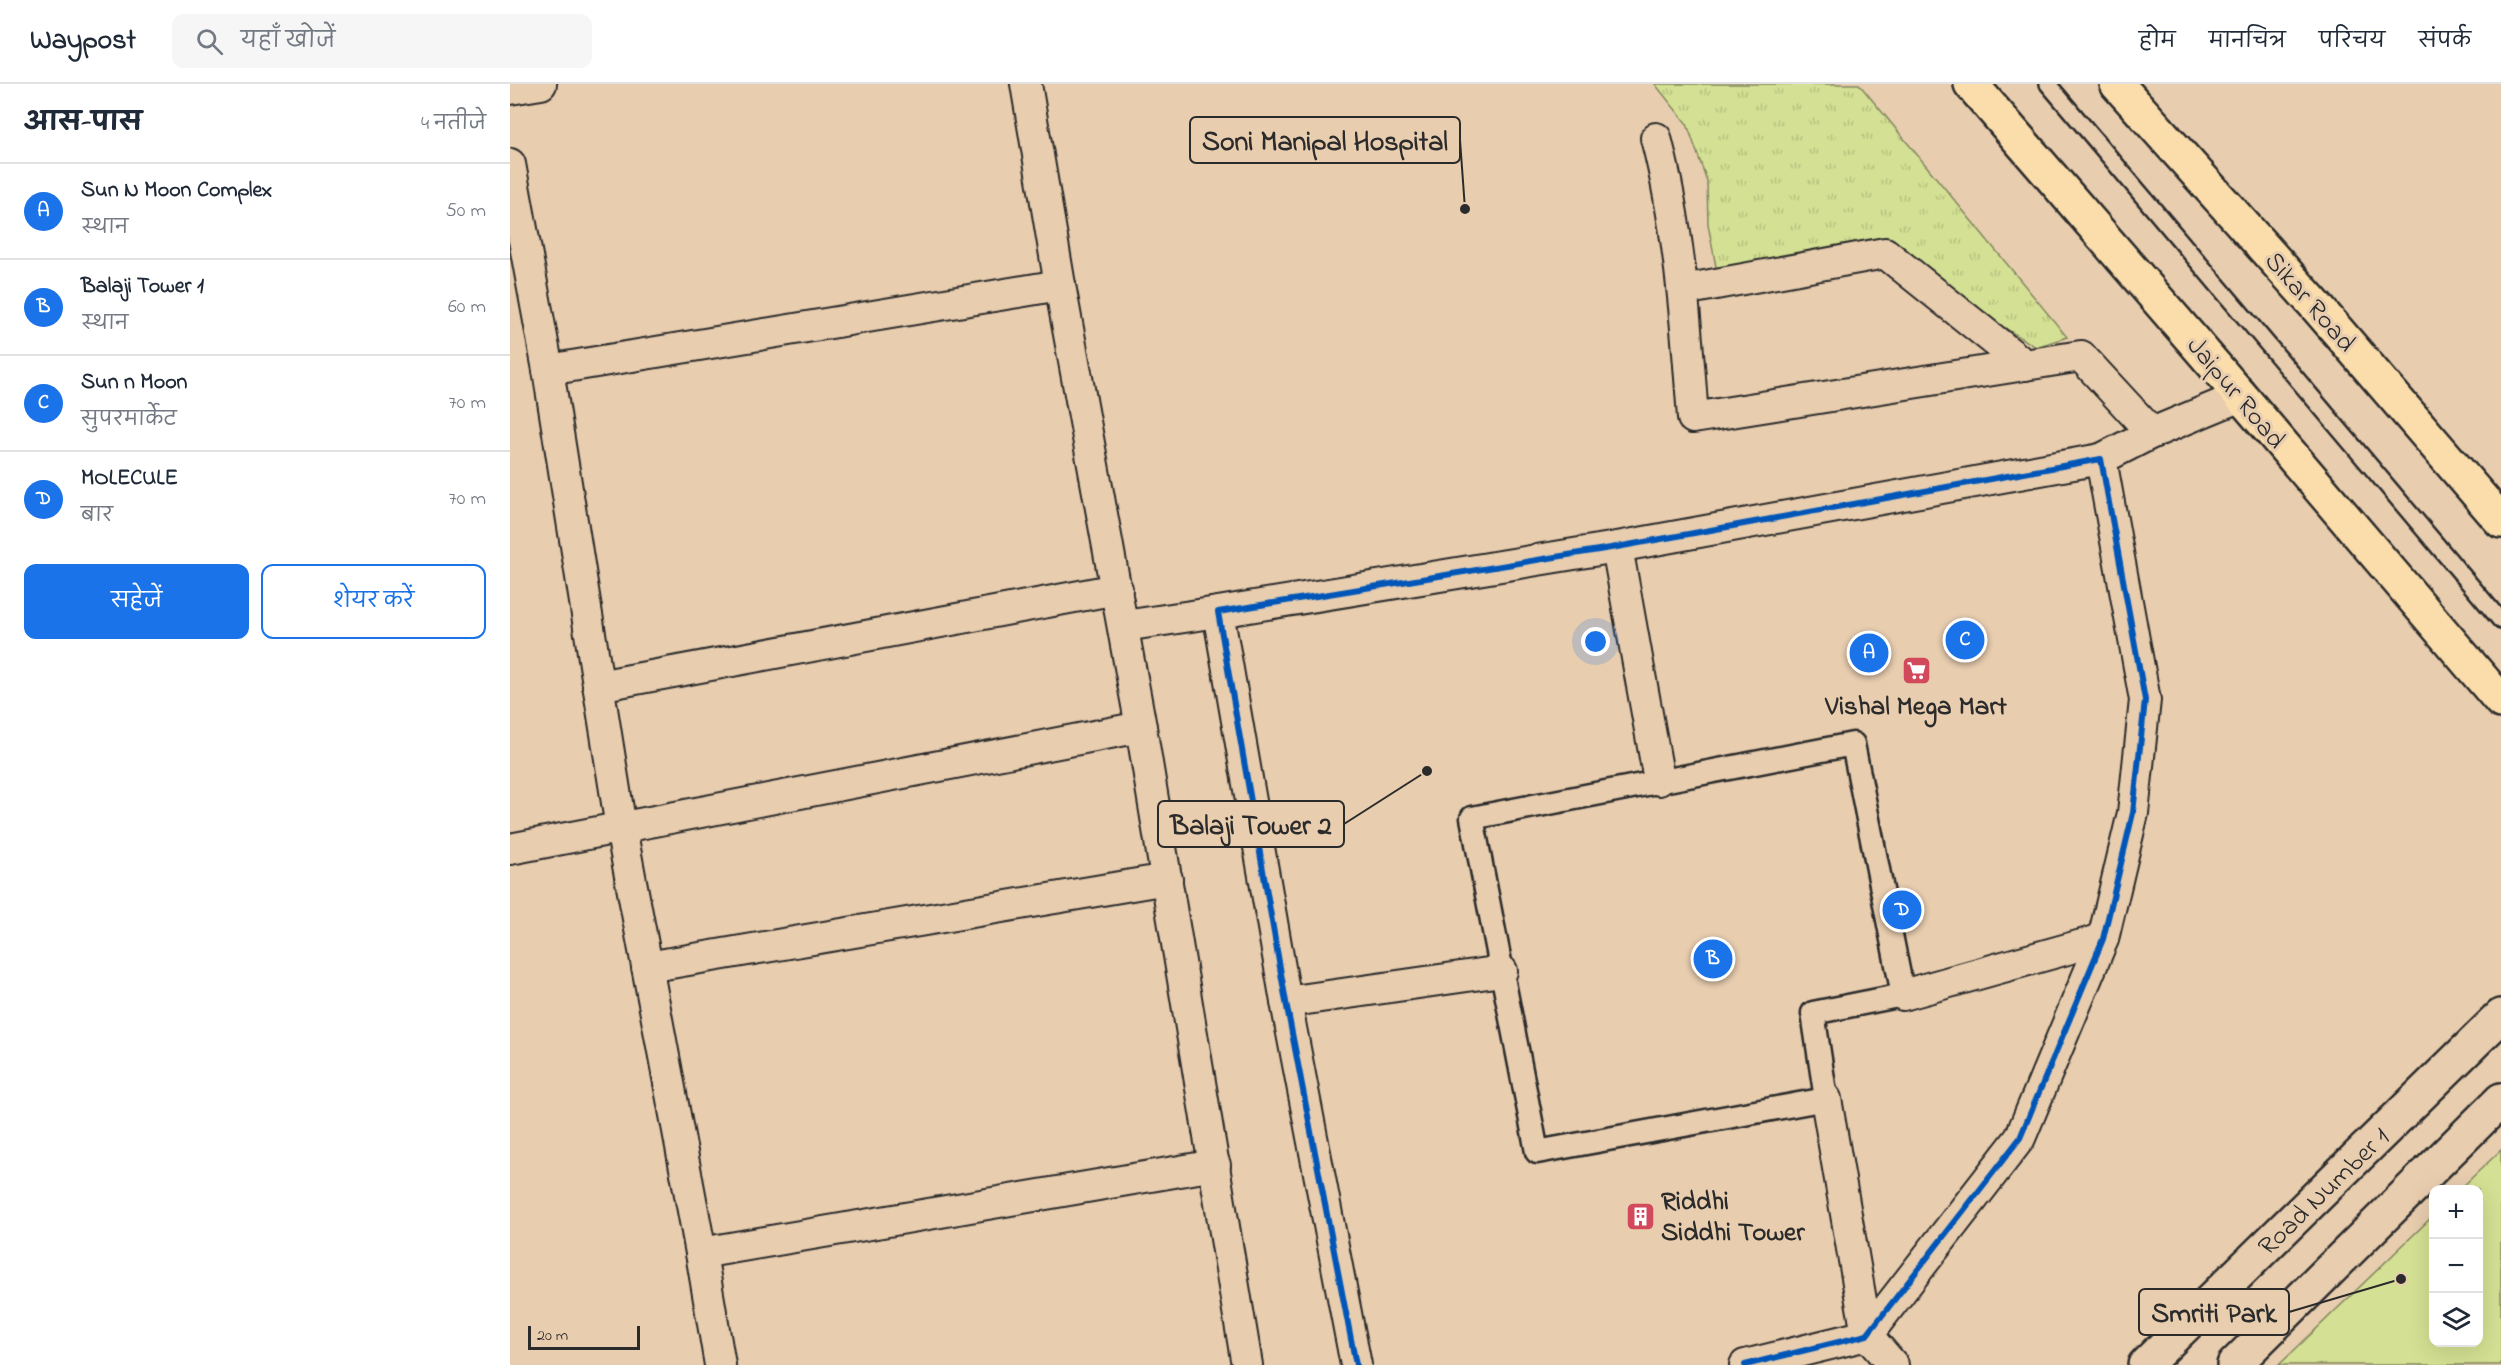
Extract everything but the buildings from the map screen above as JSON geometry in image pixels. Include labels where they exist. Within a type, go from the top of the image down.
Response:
[{"type":"main road","name":"Jaipur Road","points":[[1971,84],[2501,701]]},
{"type":"main road","name":"Sikar Road","points":[[2117,84],[2323,315],[2501,521]]},
{"type":"street","points":[[510,89],[541,84]]},
{"type":"street","points":[[1026,84],[1060,285],[1124,626],[1247,1365]]},
{"type":"street","points":[[1656,138],[1668,183],[1683,290],[1693,418],[2080,356],[2152,434]]},
{"type":"street","points":[[510,164],[548,370],[621,828],[720,1365]]},
{"type":"street","points":[[1683,290],[1885,254],[2025,365]]},
{"type":"street","points":[[548,370],[1060,285]]},
{"type":"street","points":[[1124,626],[1617,547],[2101,459],[2152,434],[2241,396]]},
{"type":"street","points":[[1745,1365],[1867,1335],[2020,1138],[2103,939],[2133,813],[2145,700],[2101,459]]},
{"type":"street","points":[[1617,547],[1659,780]]},
{"type":"street","points":[[598,686],[1117,589]]},
{"type":"street","points":[[1218,612],[1286,1002],[1356,1365]]},
{"type":"street","points":[[510,849],[1141,727]]},
{"type":"street","points":[[1826,1099],[1537,1152],[1472,818],[1853,744],[1903,995]]},
{"type":"street","points":[[648,967],[1167,879]]},
{"type":"street","points":[[1893,1365],[1867,1335],[1813,1013],[1903,995],[2103,939]]},
{"type":"street","points":[[1286,1002],[1502,971]]},
{"type":"street","name":"Road Number 1","points":[[2145,1365],[2501,1016]]},
{"type":"street","points":[[2234,1365],[2501,1100]]},
{"type":"street","points":[[701,1253],[1215,1166]]},
{"type":"lane","points":[[2048,84],[2501,621]]},
{"type":"green space","points":[[1655,84],[1859,84],[2067,337],[2036,347],[2000,325],[1887,239],[1717,272],[1708,224],[1707,181],[1687,124]]},
{"type":"green space","points":[[2501,1150],[2501,1365],[2279,1365],[2429,1220],[2429,1347],[2483,1347],[2483,1185],[2464,1185]]},
{"type":"cycle path","points":[[1356,1365],[1286,1002],[1218,612],[1617,547],[2101,459],[2145,700],[2133,813],[2103,939],[2020,1138],[1867,1335],[1745,1365]]},
{"type":"place","name":"Soni Manipal Hospital","points":[[1465,209]]},
{"type":"place","name":"Sun n Moon","points":[[1965,640]]},
{"type":"place","name":"Sun N Moon Complex","points":[[1869,653]]},
{"type":"place","name":"Vishal Mega Mart","points":[[1916,670]]},
{"type":"place","name":"Balaji Tower 2","points":[[1427,771]]},
{"type":"place","name":"MOLECULE","points":[[1902,910]]},
{"type":"place","name":"Balaji Tower 1","points":[[1713,959]]},
{"type":"place","name":"Riddhi Siddhi Tower","points":[[1640,1216]]},
{"type":"place","name":"Smriti Park","points":[[2401,1279]]}]
